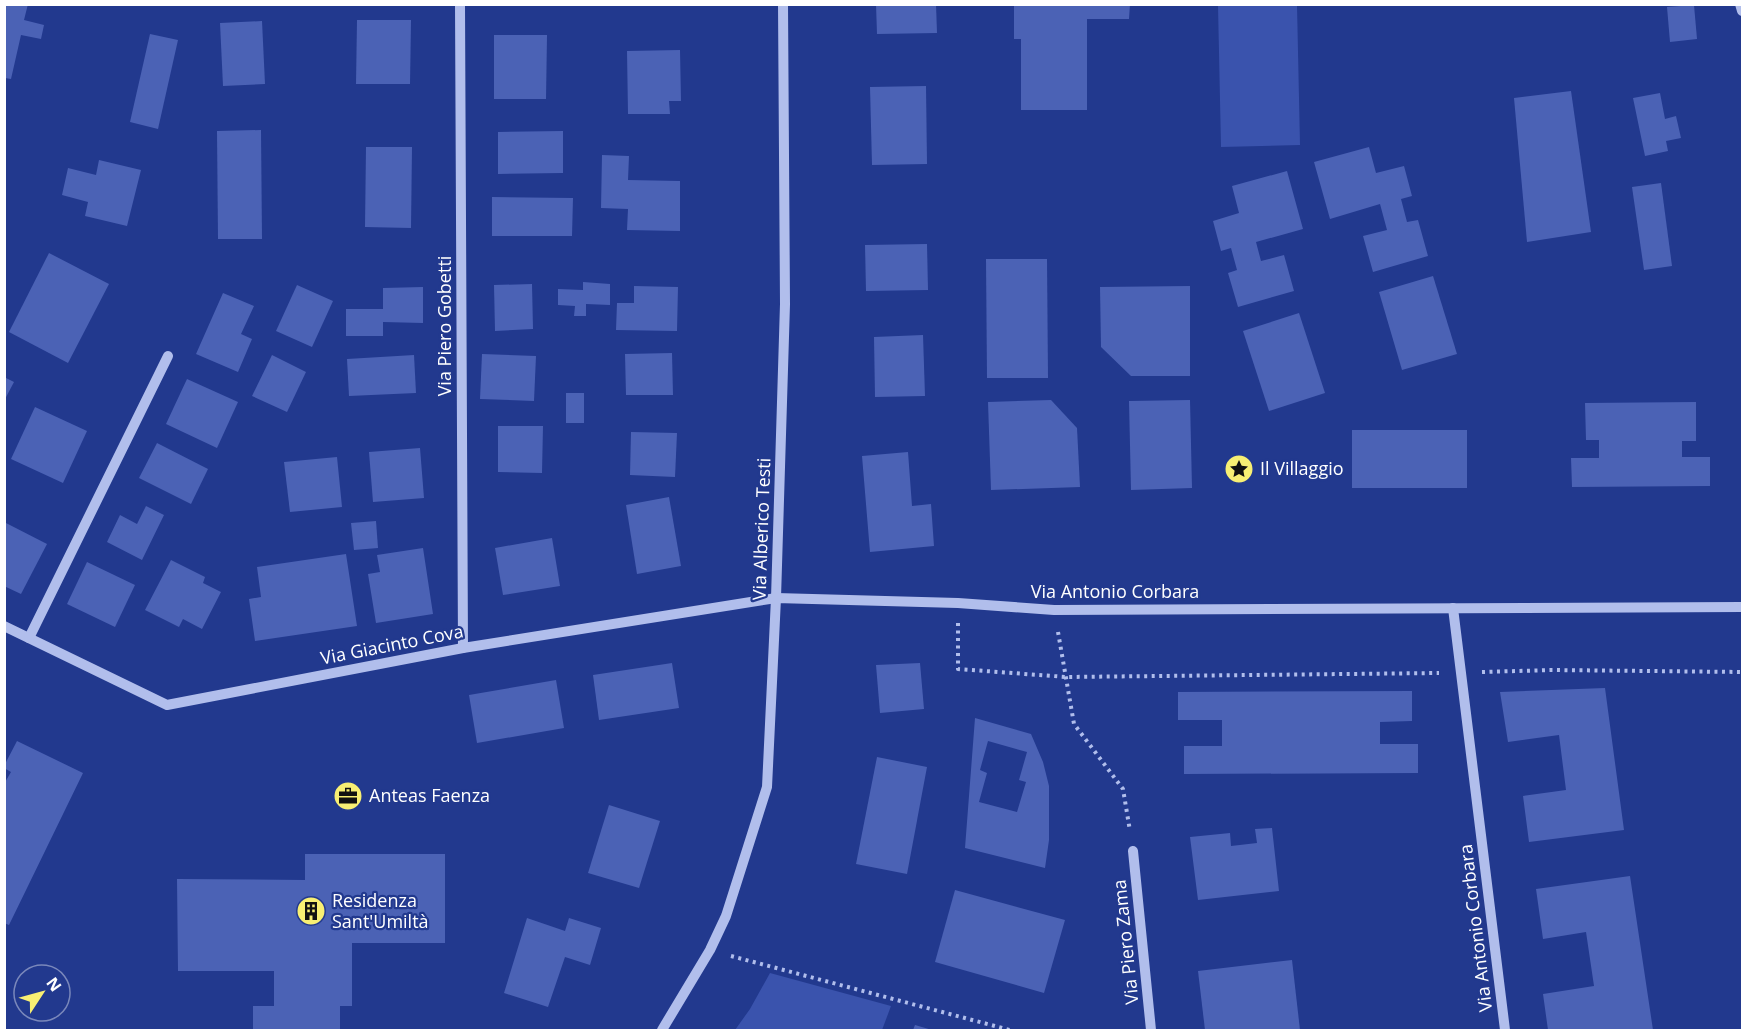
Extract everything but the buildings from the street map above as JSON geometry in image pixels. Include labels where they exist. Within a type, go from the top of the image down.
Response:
[{"type":"street","name":"Via Piero Gobetti","points":[[460,4],[463,648]]},
{"type":"street","name":"Via Alberico Testi","points":[[662,1030],[710,950],[726,916],[767,787],[776,598],[785,304],[783,4]]},
{"type":"street","points":[[1740,4],[1743,11]]},
{"type":"street","points":[[29,638],[168,356]]},
{"type":"street","name":"Via Giacinto Cova","points":[[4,626],[167,705],[463,648],[776,598]]},
{"type":"street","name":"Via Antonio Corbara","points":[[776,598],[958,603],[1054,610],[1743,607]]},
{"type":"street","name":"Via Antonio Corbara","points":[[1453,608],[1505,1030]]},
{"type":"street","name":"Via Piero Zama","points":[[1133,851],[1151,1030]]},
{"type":"path","points":[[958,603],[958,669],[1066,677],[1552,670],[1743,672]]},
{"type":"path","points":[[1054,610],[1074,724],[1123,789],[1133,851]]},
{"type":"path","points":[[710,950],[1010,1030]]},
{"type":"shaded area","points":[[1218,5],[1297,5],[1300,145],[1221,147]]},
{"type":"shaded area","points":[[770,973],[891,1006],[882,1030],[735,1030]]},
{"type":"place","name":"Il Villaggio","points":[[1239,469]]},
{"type":"place","name":"Anteas Faenza","points":[[348,796]]},
{"type":"place","name":"Residenza Sant'Umiltà","points":[[311,911]]}]
